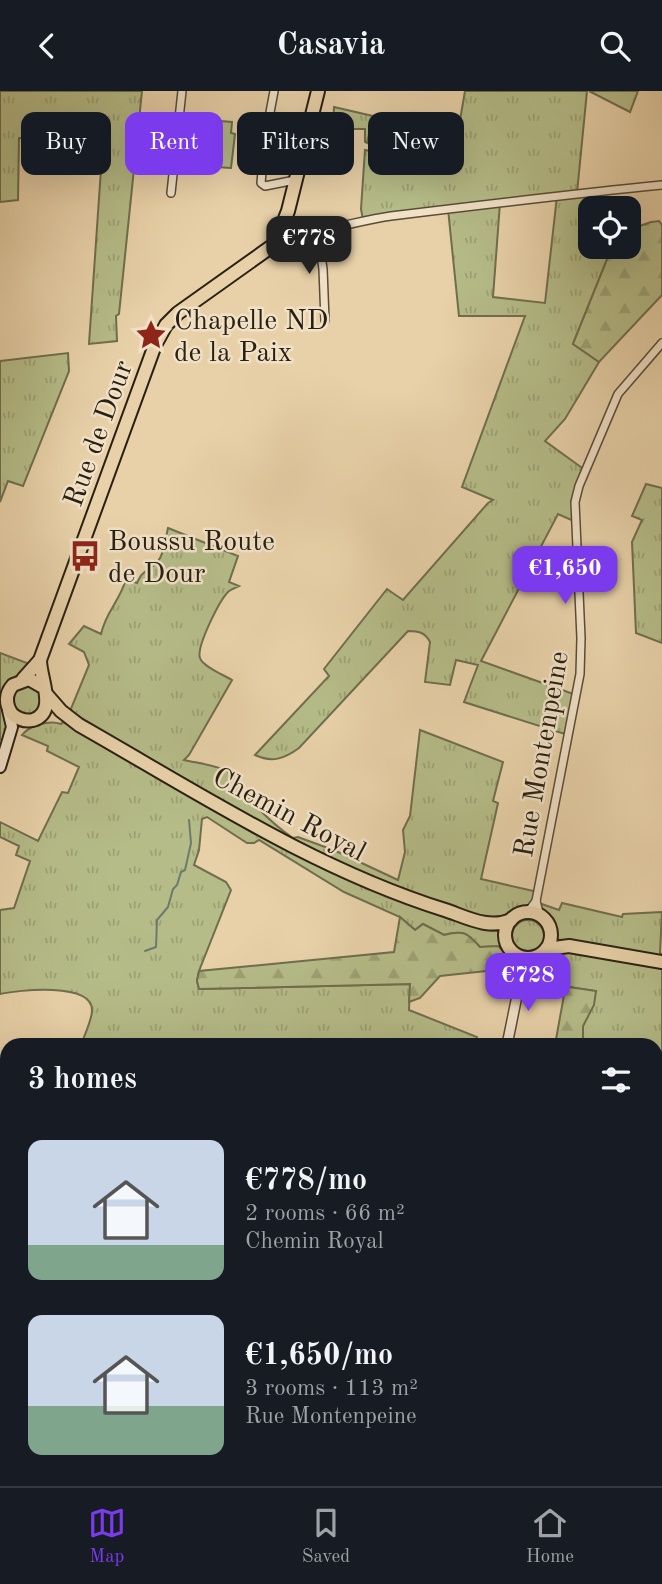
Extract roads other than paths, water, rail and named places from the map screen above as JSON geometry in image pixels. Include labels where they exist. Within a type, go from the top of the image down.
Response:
[{"type":"main road","points":[[280,233],[318,91]]},
{"type":"main road","name":"Rue de Dour","points":[[23,680],[40,660],[162,332],[178,313],[273,247],[280,233]]},
{"type":"main road","name":"Rue de Dour","points":[[40,660],[45,691]]},
{"type":"main road","points":[[0,767],[12,727],[6,696],[13,685],[23,680],[34,680],[45,691],[44,712],[31,720],[6,751]]},
{"type":"main road","name":"Chemin Royal","points":[[45,691],[61,711],[79,725],[305,852],[398,893],[488,925],[506,939]]},
{"type":"main road","points":[[8,709],[16,718],[31,720]]},
{"type":"main road","name":"Chemin Royal","points":[[31,720],[52,716],[79,725]]},
{"type":"main road","points":[[538,956],[548,946],[551,934],[549,927],[533,914],[511,921],[507,926],[506,939],[510,949],[519,956],[538,956],[554,948],[569,946],[662,962]]},
{"type":"main road","name":"Chemin Royal","points":[[488,925],[511,921]]},
{"type":"main road","points":[[551,934],[569,946]]},
{"type":"street","points":[[171,193],[182,91]]},
{"type":"street","points":[[274,91],[265,139],[261,183],[265,186],[295,180]]},
{"type":"street","points":[[280,233],[388,217],[662,185]]},
{"type":"street","points":[[317,229],[323,269],[325,320]]},
{"type":"street","name":"Rue Montenpeine","points":[[533,914],[580,674],[581,638],[575,512],[577,494],[618,394],[662,343]]},
{"type":"street","name":"Rue Montenpeine","points":[[533,914],[536,901]]},
{"type":"street","points":[[508,1038],[520,976],[519,956]]},
{"type":"street","points":[[520,976],[528,962],[538,956]]},
{"type":"waterway","points":[[145,951],[156,947],[157,920],[168,907],[173,889],[181,872],[185,870],[191,843],[189,820]]},
{"type":"place","name":"Chapelle ND de la Paix","points":[[151,335]]},
{"type":"place","name":"Boussu Route de Dour","points":[[85,556]]}]
